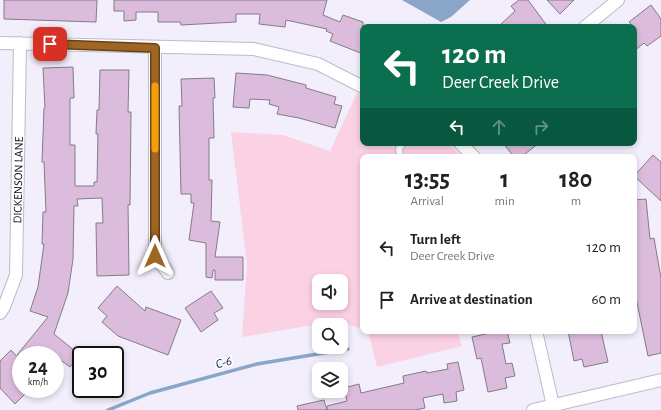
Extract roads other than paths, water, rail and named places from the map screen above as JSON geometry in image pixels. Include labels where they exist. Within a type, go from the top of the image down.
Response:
[{"type":"street","points":[[589,24],[618,0]]},
{"type":"street","points":[[0,43],[155,48],[254,49],[318,64],[360,85]]},
{"type":"street","name":"DICKENSON LANE","points":[[0,312],[4,307],[16,276],[20,43]]},
{"type":"street","points":[[155,48],[155,256],[168,273]]},
{"type":"street","points":[[464,146],[471,154]]},
{"type":"street","points":[[537,334],[553,408]]},
{"type":"street","points":[[532,410],[553,408],[661,380]]},
{"type":"water","points":[[402,0],[470,0],[451,17],[441,22]]},
{"type":"waterway","name":"C-6","points":[[108,410],[150,393],[257,364],[318,354]]}]
